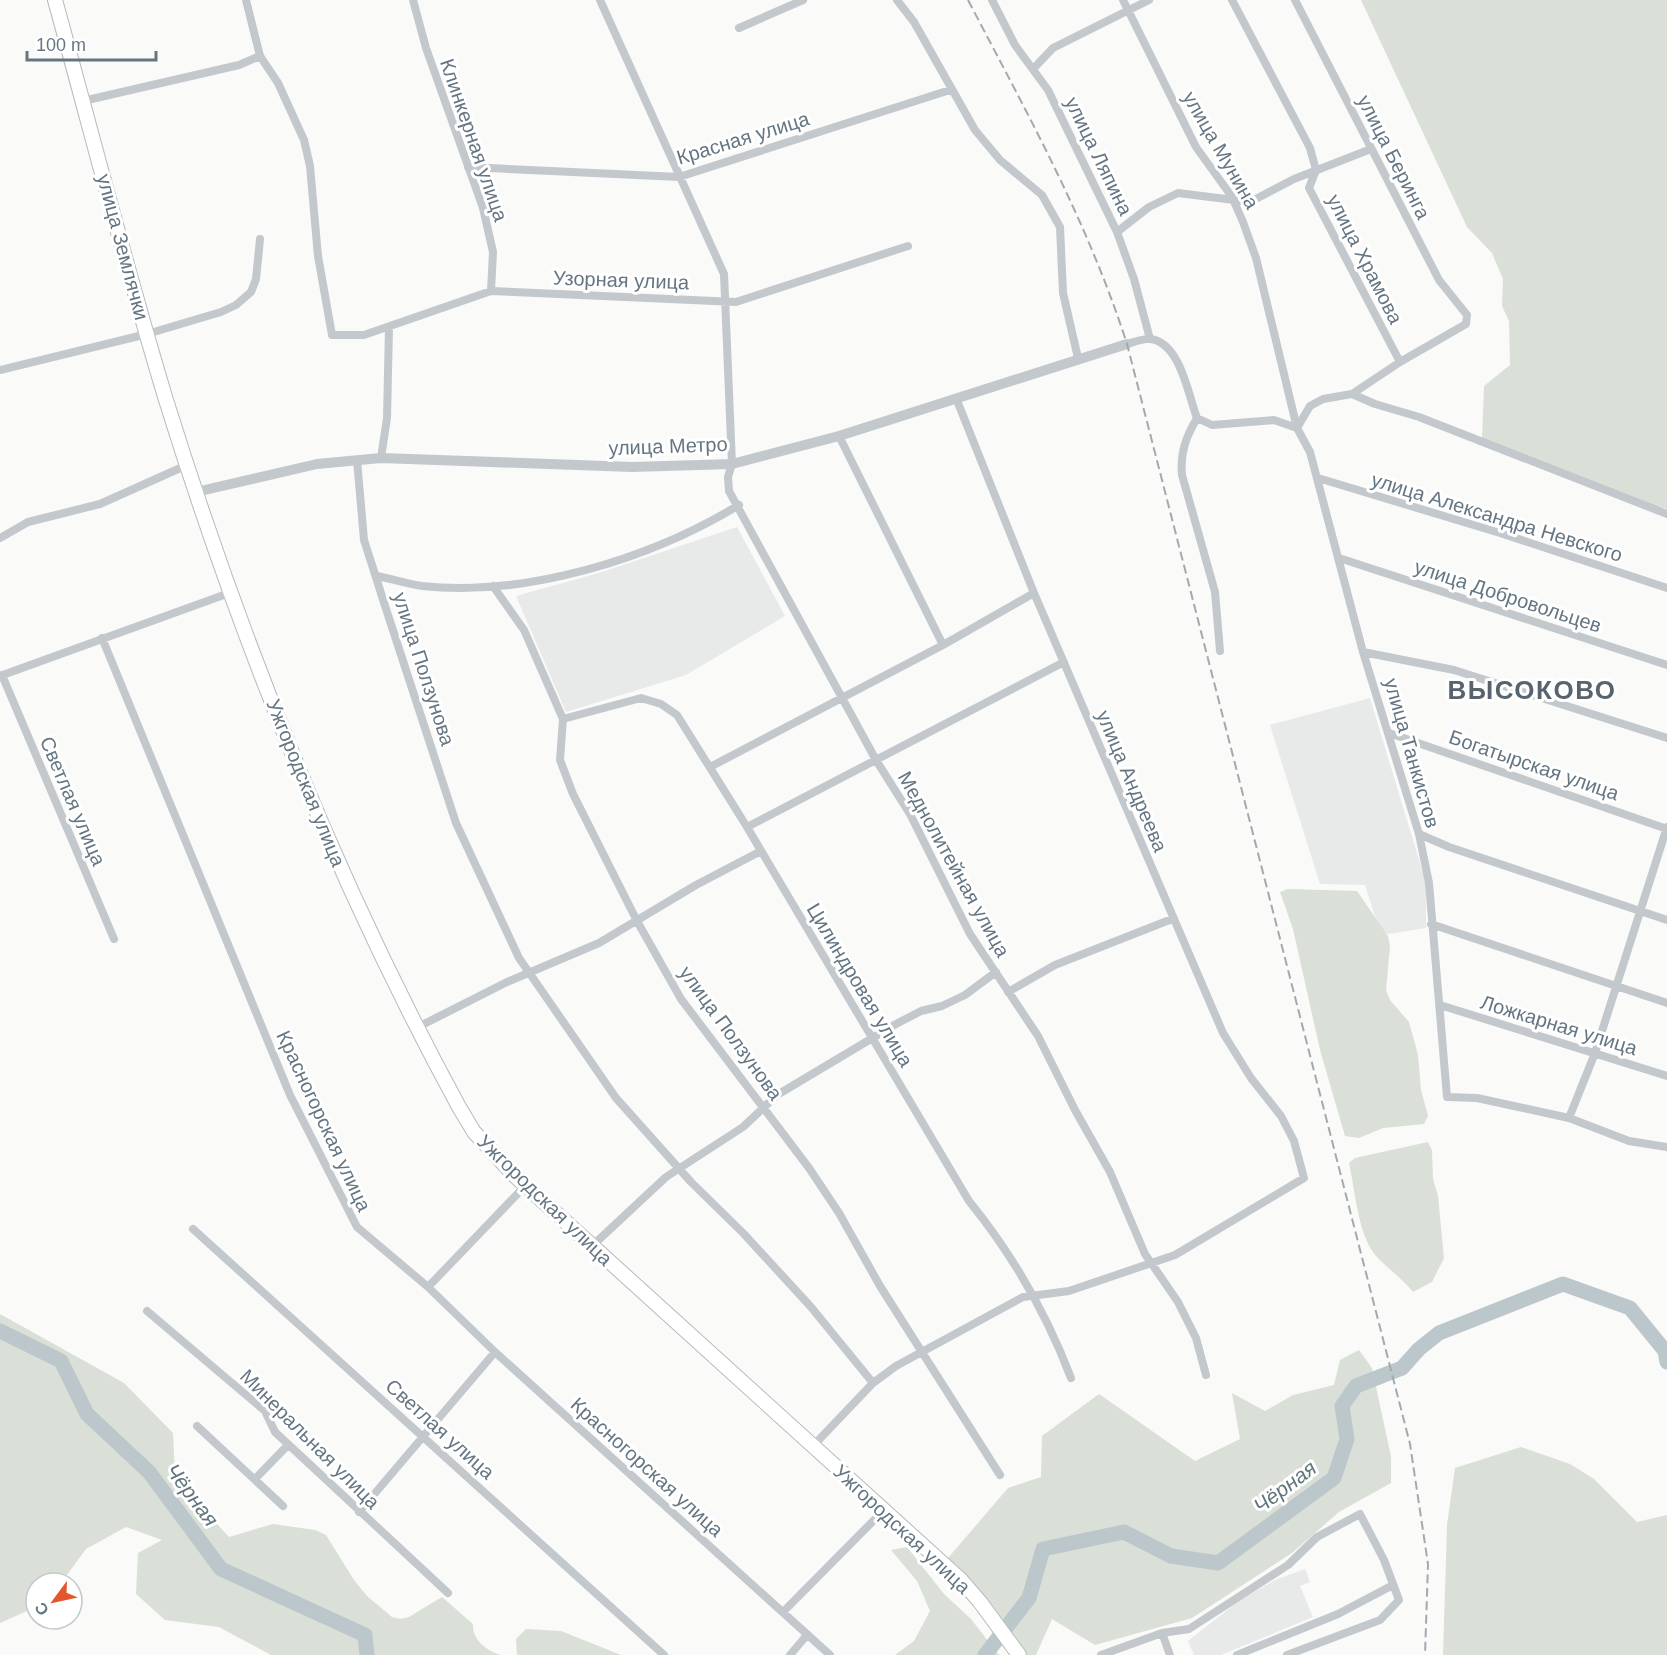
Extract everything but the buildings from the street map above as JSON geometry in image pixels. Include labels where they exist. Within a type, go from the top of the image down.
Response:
[{"type":"main road","name":"улица Землячки","points":[[55,0],[147,334],[196,492]]},
{"type":"main road","name":"Ужгородская улица","points":[[196,492],[315,814],[442,1077],[474,1132],[525,1186],[591,1247],[961,1580],[999,1626],[1017,1653]]},
{"type":"street","points":[[83,101],[239,65],[260,56],[246,0]]},
{"type":"street","name":"Клинкерная улица","points":[[413,0],[426,48],[483,208],[493,252],[491,291]]},
{"type":"street","name":"Меднолитейная улица","points":[[600,0],[723,274],[732,464],[728,477],[729,491],[876,760],[910,814],[970,934],[1038,1036],[1075,1110],[1110,1172],[1150,1263],[1178,1302],[1196,1338],[1206,1375]]},
{"type":"street","points":[[739,28],[803,0]]},
{"type":"street","points":[[897,0],[932,52],[950,90],[975,130],[1000,160],[1042,195],[1060,227],[1064,293],[1078,358]]},
{"type":"street","name":"улица Ляпина","points":[[992,0],[1015,45],[1034,68],[1053,99],[1117,232],[1134,279],[1150,339]]},
{"type":"street","name":"улица Мунина","points":[[1123,0],[1196,147],[1233,200],[1256,258],[1297,428]]},
{"type":"street","points":[[1034,68],[1053,48],[1149,0]]},
{"type":"street","points":[[1232,0],[1310,148],[1316,170]]},
{"type":"street","name":"улица Беринга","points":[[1295,0],[1438,280],[1467,315],[1466,324],[1400,362]]},
{"type":"street","name":"Узорная улица","points":[[260,56],[278,83],[304,140],[310,166],[318,256],[332,335],[364,335],[491,291],[736,302],[908,246]]},
{"type":"street","name":"Красная улица","points":[[468,167],[679,177],[950,90]]},
{"type":"street","points":[[1117,232],[1149,207],[1178,193],[1202,194],[1250,202],[1316,170],[1371,149]]},
{"type":"street","name":"улица Храмова","points":[[1316,170],[1310,188],[1400,362]]},
{"type":"street","points":[[0,370],[147,334],[222,312],[251,292],[256,279],[260,239]]},
{"type":"street","points":[[381,458],[387,418],[389,328]]},
{"type":"street","points":[[1127,344],[1150,339],[1162,344],[1181,367],[1197,418],[1204,424],[1212,425],[1275,420],[1297,428],[1310,406],[1323,399],[1352,394],[1400,362]]},
{"type":"street","name":"улица Метро","points":[[196,492],[317,464],[381,458],[632,467],[732,464],[839,436],[1127,344]]},
{"type":"street","points":[[1352,394],[1375,404],[1419,417],[1667,514]]},
{"type":"street","name":"улица Андреева","points":[[956,398],[1035,593],[1172,919],[1223,1034],[1251,1078],[1281,1116],[1294,1141],[1298,1164],[1304,1178],[1251,1211],[1217,1227],[1203,1240],[1174,1255],[1150,1263]]},
{"type":"street","points":[[1197,418],[1183,445],[1181,466],[1215,592],[1220,651]]},
{"type":"street","name":"улица Танкистов","points":[[1297,428],[1310,452],[1318,478],[1363,652],[1419,834],[1429,883],[1447,1097],[1477,1098],[1569,1118]]},
{"type":"street","points":[[839,436],[943,645]]},
{"type":"street","name":"улица Ползунова","points":[[357,460],[364,540],[456,823],[483,877],[508,938],[616,1098],[811,1307],[873,1383]]},
{"type":"street","points":[[0,538],[28,522],[100,504],[187,465]]},
{"type":"street","name":"улица Александра Невского","points":[[1318,478],[1667,588]]},
{"type":"street","points":[[377,576],[421,585],[493,586],[603,566],[636,556],[739,506]]},
{"type":"street","name":"улица Добровольцев","points":[[1339,558],[1667,665]]},
{"type":"street","name":"улица Ползунова","points":[[493,586],[524,630],[563,719],[561,760],[573,794],[637,921],[681,999],[815,1177],[999,1475]]},
{"type":"street","points":[[1,676],[232,592]]},
{"type":"street","points":[[710,767],[943,645],[1035,593]]},
{"type":"street","name":"Красногорская улица","points":[[102,638],[290,1095],[350,1218],[357,1227],[428,1287],[495,1352],[830,1655]]},
{"type":"street","points":[[1363,652],[1454,670],[1667,738]]},
{"type":"street","points":[[747,827],[1064,662]]},
{"type":"street","name":"Светлая улица","points":[[1,676],[114,939]]},
{"type":"street","name":"Цилиндровая улица","points":[[563,719],[641,698],[661,704],[677,715],[747,827],[969,1201],[994,1232],[1032,1295],[1071,1378]]},
{"type":"street","name":"Богатырская улица","points":[[1389,733],[1667,828]]},
{"type":"street","points":[[1667,828],[1595,1053],[1569,1118],[1629,1142],[1667,1147]]},
{"type":"street","points":[[1419,834],[1449,847],[1667,920]]},
{"type":"street","points":[[418,1027],[531,972],[599,943],[696,885],[761,851]]},
{"type":"street","points":[[1008,992],[1055,965],[1172,919]]},
{"type":"street","points":[[1431,924],[1667,1003]]},
{"type":"street","points":[[591,1247],[679,1168],[743,1127],[796,1082],[921,1011],[942,1006],[965,995],[996,972]]},
{"type":"street","name":"Ложкарная улица","points":[[1440,1005],[1667,1076]]},
{"type":"street","points":[[428,1287],[525,1186]]},
{"type":"street","name":"Светлая улица","points":[[193,1229],[664,1655]]},
{"type":"street","points":[[813,1447],[873,1383],[896,1366],[1010,1304],[1032,1295],[1069,1291],[1150,1263]]},
{"type":"street","name":"Минеральная улица","points":[[147,1311],[265,1411],[274,1432],[448,1593]]},
{"type":"street","points":[[359,1512],[422,1435],[495,1352]]},
{"type":"street","points":[[197,1426],[283,1506]]},
{"type":"street","points":[[255,1479],[288,1445]]},
{"type":"street","points":[[783,1612],[884,1510]]},
{"type":"street","points":[[1101,1655],[1162,1633],[1189,1629],[1288,1565],[1317,1537],[1360,1514],[1384,1560],[1399,1600],[1380,1620],[1287,1655]]},
{"type":"street","points":[[1237,1655],[1338,1614],[1393,1585]]},
{"type":"street","points":[[1162,1633],[1170,1655]]},
{"type":"street","points":[[790,1655],[807,1635]]},
{"type":"shaded area","points":[[1361,0],[1667,0],[1667,509],[1603,491],[1482,440],[1484,386],[1510,365],[1509,321],[1502,306],[1503,279],[1492,253],[1467,227]]},
{"type":"shaded area","points":[[737,527],[785,616],[686,675],[566,712],[516,596],[602,572]]},
{"type":"shaded area","points":[[1370,698],[1426,883],[1426,928],[1389,934],[1380,932],[1365,885],[1320,884],[1270,725]]},
{"type":"shaded area","points":[[1288,889],[1357,891],[1388,936],[1390,946],[1386,990],[1390,1000],[1409,1022],[1418,1055],[1421,1090],[1428,1116],[1424,1124],[1383,1128],[1359,1138],[1345,1136],[1320,1050],[1293,929],[1280,892]]},
{"type":"shaded area","points":[[1428,1142],[1432,1150],[1433,1179],[1438,1196],[1444,1258],[1432,1282],[1413,1292],[1374,1254],[1366,1240],[1359,1218],[1349,1163],[1355,1158]]},
{"type":"shaded area","points":[[0,1314],[124,1383],[173,1433],[175,1478],[229,1537],[273,1524],[315,1530],[326,1535],[354,1580],[367,1596],[392,1617],[400,1619],[409,1617],[442,1597],[473,1624],[475,1635],[481,1644],[501,1655],[271,1655],[219,1627],[165,1620],[136,1594],[138,1553],[162,1540],[126,1527],[86,1549],[70,1571],[24,1571],[24,1612],[0,1623]]},
{"type":"shaded area","points":[[1359,1350],[1372,1368],[1391,1457],[1391,1483],[1339,1512],[1292,1553],[1192,1618],[1095,1645],[1052,1619],[1036,1655],[1025,1655],[977,1587],[948,1558],[1008,1488],[1041,1477],[1042,1436],[1099,1394],[1195,1461],[1240,1439],[1232,1393],[1265,1411],[1293,1395],[1334,1385],[1340,1360]]},
{"type":"shaded area","points":[[1521,1447],[1570,1464],[1594,1479],[1637,1522],[1667,1515],[1667,1655],[1443,1655],[1447,1525],[1455,1468]]},
{"type":"shaded area","points":[[907,1547],[944,1594],[971,1619],[999,1655],[895,1655],[914,1641],[930,1611],[917,1581],[891,1550]]},
{"type":"shaded area","points":[[1305,1569],[1310,1582],[1300,1586],[1313,1617],[1221,1655],[1194,1655],[1188,1641],[1240,1600],[1275,1580]]},
{"type":"shaded area","points":[[526,1629],[561,1631],[621,1655],[517,1655],[516,1639]]},
{"type":"waterway","name":"Чёрная","points":[[985,1655],[1029,1598],[1043,1549],[1124,1532],[1171,1556],[1218,1563],[1334,1478],[1347,1439],[1342,1406],[1356,1386],[1402,1368],[1419,1349],[1439,1333],[1563,1284],[1630,1308],[1665,1351],[1667,1362]]},
{"type":"waterway","name":"Чёрная","points":[[0,1331],[61,1361],[87,1414],[149,1472],[221,1569],[365,1635],[367,1655]]},
{"type":"railway","points":[[968,0],[1075,211],[1094,254],[1127,344],[1410,1444],[1428,1564],[1425,1655]]},
{"type":"district","name":"ВЫСОКОВО","points":[[1532,690]]}]
